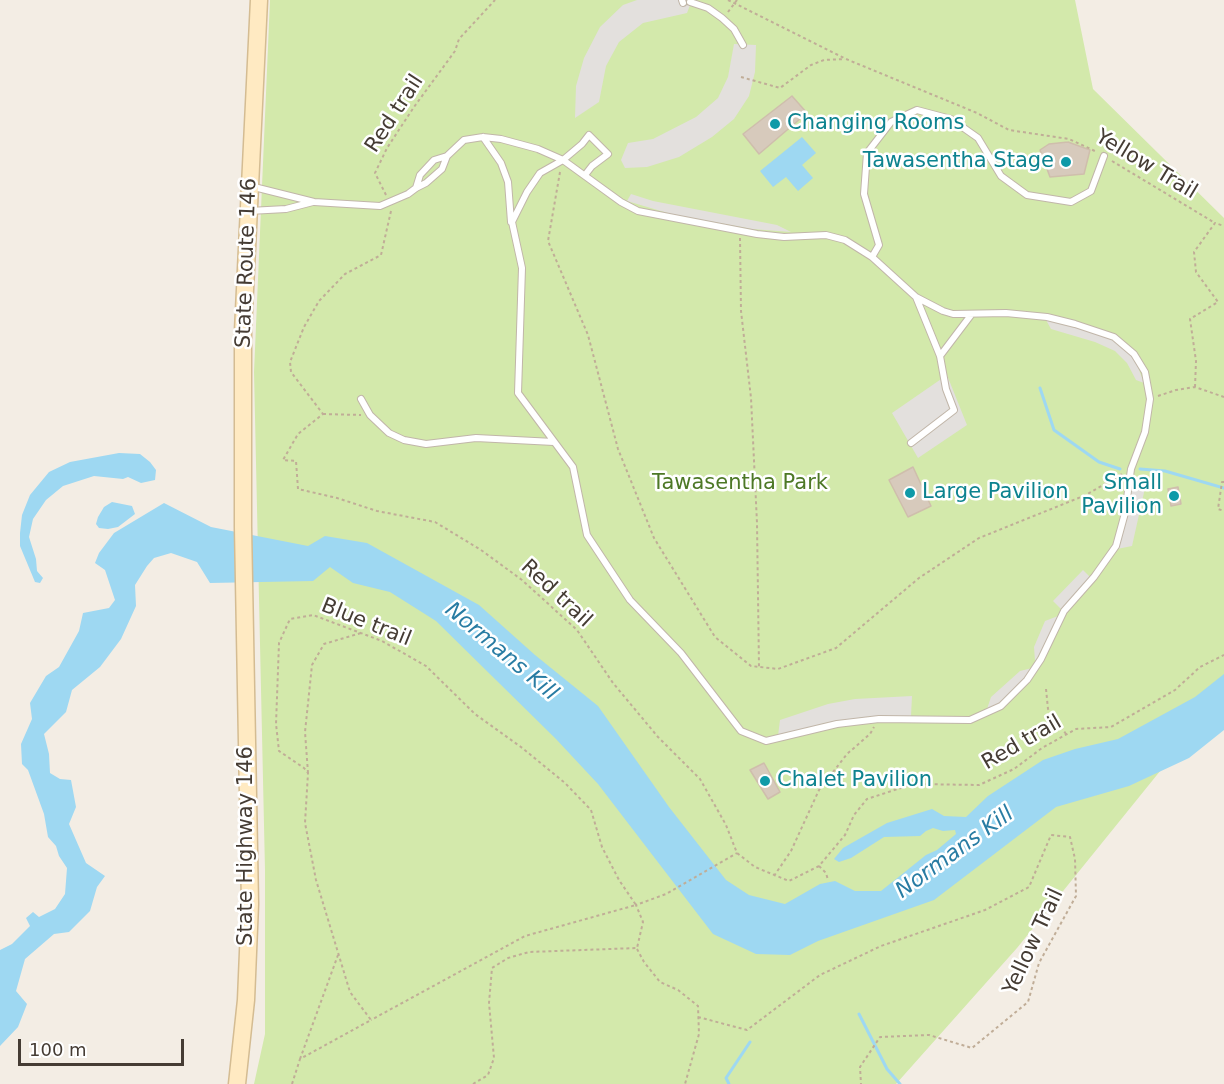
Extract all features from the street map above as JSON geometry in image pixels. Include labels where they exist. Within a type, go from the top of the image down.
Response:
[{"type":"main road","name":"State Route 146","points":[[245,608],[243,331],[259,0]]},
{"type":"main road","name":"State Highway 146","points":[[237,1084],[246,1000],[250,904],[245,608]]},
{"type":"lane","points":[[685,2],[708,8],[722,18],[734,29],[743,45]]},
{"type":"lane","points":[[872,257],[879,245],[864,194],[867,153],[891,122],[917,110],[951,119],[978,138],[1001,176],[1027,195],[1071,202],[1091,191],[1104,156]]},
{"type":"lane","points":[[512,222],[540,172],[562,160],[582,144],[589,135],[608,154],[592,166],[585,175]]},
{"type":"lane","points":[[250,186],[314,202],[380,206],[426,183],[442,169],[447,156],[464,140],[483,137],[501,139],[538,149],[562,160],[621,202],[638,211],[741,231],[784,237],[826,236],[845,240],[872,257],[916,297],[943,311],[953,314],[1006,313],[1047,318],[1075,324],[1114,337],[1134,354],[1145,372],[1150,399],[1145,432],[1131,469],[1125,513],[1116,546],[1094,577],[1064,610],[1041,659],[1027,681],[1001,706],[970,720],[879,719],[837,724],[766,741],[741,731],[681,652],[630,600],[587,535],[573,467],[518,393],[522,268],[512,222],[508,182],[501,163],[483,137]]},
{"type":"lane","points":[[416,188],[420,175],[434,160],[447,156]]},
{"type":"lane","points":[[249,211],[286,209],[314,202]]},
{"type":"lane","points":[[911,443],[954,410],[946,389],[940,356],[916,297]]},
{"type":"lane","points":[[940,356],[971,315]]},
{"type":"lane","points":[[361,399],[370,415],[389,433],[404,440],[426,444],[476,438],[554,442]]},
{"type":"path","name":"Red trail","points":[[390,202],[375,173],[387,148],[455,51],[459,39],[495,0]]},
{"type":"path","name":"Yellow Trail","points":[[728,0],[846,59],[968,109],[1009,130],[1069,139],[1087,146],[1215,223]]},
{"type":"path","points":[[735,4],[737,0]]},
{"type":"path","points":[[741,77],[780,88],[811,65],[824,60],[846,59]]},
{"type":"path","points":[[562,160],[548,241],[588,335],[618,449],[654,538],[715,637],[751,666],[778,669],[836,648],[919,578],[979,538],[1086,495],[1131,469]]},
{"type":"path","points":[[370,415],[323,414],[291,372],[290,362],[304,327],[320,302],[345,274],[381,255],[391,209],[390,202]]},
{"type":"path","points":[[1196,387],[1196,361],[1190,319],[1218,302],[1196,272],[1194,252],[1215,223],[1224,226]]},
{"type":"path","points":[[741,231],[741,310],[751,398],[758,523],[759,667]]},
{"type":"path","points":[[1150,399],[1176,390],[1196,387],[1224,397]]},
{"type":"path","name":"Red trail","points":[[323,414],[298,434],[283,460],[296,461],[298,489],[377,511],[435,522],[482,550],[522,580],[577,630],[613,683],[658,736],[700,779],[726,825],[737,853]]},
{"type":"path","points":[[1224,482],[1222,482],[1218,509],[1224,512]]},
{"type":"path","name":"Blue trail","points":[[308,773],[279,751],[276,724],[279,643],[290,619],[313,615],[382,641],[426,666],[475,714],[565,783],[591,810],[602,847],[618,880],[636,905],[644,922],[637,948]]},
{"type":"path","points":[[361,633],[324,644],[312,664],[305,732],[308,773],[305,823],[316,880],[350,992],[370,1020]]},
{"type":"path","name":"Red trail","points":[[774,876],[789,881],[819,866],[844,836],[854,815],[867,799],[913,784],[979,785],[1014,769],[1042,748],[1076,729],[1111,727],[1175,690],[1200,667],[1224,655]]},
{"type":"path","points":[[1046,689],[1048,709],[1066,734]]},
{"type":"path","points":[[300,1059],[525,936],[636,905],[666,894],[737,853],[755,867],[774,876],[792,851],[819,790],[846,754],[870,734],[879,719]]},
{"type":"path","name":"Yellow Trail","points":[[698,1017],[747,1030],[820,975],[881,946],[985,910],[1029,887],[1051,835],[1070,837],[1075,859],[1076,896],[1039,963],[1028,1002],[972,1047],[929,1035],[880,1037],[860,1067],[861,1084]]},
{"type":"path","points":[[819,866],[826,873],[828,880]]},
{"type":"path","points":[[473,1084],[488,1076],[494,1058],[489,1003],[492,968],[508,958],[529,952],[637,948],[644,962],[660,982],[678,990],[698,1006],[699,1034],[685,1084]]},
{"type":"path","points":[[292,1084],[338,955]]},
{"type":"green space","name":"Tawasentha Park","points":[[270,0],[1075,0],[1093,89],[1224,218],[1224,692],[1017,948],[896,1084],[254,1084],[265,1034],[265,870],[254,372]]},
{"type":"shaded area","points":[[637,0],[692,0],[687,13],[643,23],[619,42],[606,66],[599,102],[575,118],[576,86],[584,58],[600,27],[623,5]]},
{"type":"shaded area","points":[[734,44],[756,45],[755,72],[749,96],[734,119],[712,137],[679,157],[647,167],[625,168],[621,160],[628,143],[653,139],[696,117],[718,98],[728,77]]},
{"type":"shaded area","points":[[631,194],[653,201],[777,225],[791,232],[752,229],[671,214],[627,201]]},
{"type":"shaded area","points":[[1046,320],[1110,338],[1127,351],[1136,362],[1144,383],[1136,380],[1127,363],[1115,351],[1095,342],[1051,329]]},
{"type":"shaded area","points":[[947,375],[967,425],[918,458],[892,413]]},
{"type":"shaded area","points":[[1132,481],[1145,488],[1132,546],[1117,549]]},
{"type":"shaded area","points":[[1083,570],[1091,578],[1061,609],[1053,601]]},
{"type":"shaded area","points":[[1058,616],[1035,661],[1034,647],[1045,621]]},
{"type":"shaded area","points":[[1032,668],[1017,687],[999,703],[987,709],[991,697],[1020,671]]},
{"type":"shaded area","points":[[912,696],[911,716],[865,717],[825,723],[778,736],[780,720],[828,704],[855,699]]},
{"type":"water","points":[[802,137],[816,153],[802,165],[813,178],[798,191],[786,177],[773,187],[760,171]]},
{"type":"water","points":[[119,453],[140,454],[156,470],[155,480],[141,483],[128,477],[123,479],[94,476],[63,486],[46,500],[33,519],[29,537],[37,571],[43,578],[40,583],[35,582],[20,546],[22,515],[30,495],[49,472],[70,462]]},
{"type":"water","points":[[112,502],[132,506],[135,514],[118,527],[99,528],[96,524],[98,517],[104,507]]},
{"type":"water","name":"Normans Kill","points":[[164,503],[211,527],[308,546],[325,536],[367,543],[479,605],[535,655],[598,706],[669,807],[726,880],[749,895],[785,904],[820,884],[835,881],[855,891],[881,891],[926,855],[937,850],[956,834],[955,830],[943,831],[933,828],[920,836],[884,837],[851,858],[839,862],[834,859],[843,848],[887,823],[932,809],[944,816],[966,817],[988,796],[1043,760],[1075,749],[1118,739],[1195,697],[1224,674],[1224,730],[1189,758],[1129,786],[1056,807],[934,900],[818,941],[790,955],[756,954],[713,934],[598,784],[556,739],[436,621],[390,592],[353,583],[330,567],[313,581],[210,583],[197,562],[171,553],[154,558],[147,566],[135,585],[136,606],[121,639],[100,667],[72,690],[66,712],[44,734],[49,754],[50,773],[60,779],[71,780],[76,807],[69,824],[86,863],[105,876],[97,887],[90,911],[69,932],[54,934],[25,959],[16,991],[27,1004],[18,1027],[0,1046],[0,950],[12,944],[30,926],[26,918],[33,912],[39,917],[55,909],[65,894],[67,868],[56,846],[48,837],[44,814],[28,770],[22,764],[21,744],[32,719],[30,703],[46,676],[59,667],[79,631],[83,613],[109,608],[115,600],[105,570],[95,563],[99,553],[114,533]]},
{"type":"building","name":"Changing Rooms","points":[[792,96],[807,113],[759,154],[743,134]]},
{"type":"building","name":"Tawasentha Stage","points":[[1068,142],[1090,150],[1084,174],[1050,177],[1040,150],[1049,144]]},
{"type":"building","name":"Large Pavilion","points":[[913,467],[931,506],[908,517],[889,480]]},
{"type":"building","name":"Small Pavilion","points":[[1178,487],[1181,504],[1171,506],[1168,489]]},
{"type":"building","name":"Chalet Pavilion","points":[[764,763],[780,792],[768,799],[750,770]]},
{"type":"waterway","points":[[1040,388],[1054,430],[1099,462],[1120,469]]},
{"type":"waterway","points":[[1140,469],[1165,471],[1224,488]]},
{"type":"waterway","points":[[859,1014],[887,1069],[900,1084]]},
{"type":"waterway","points":[[729,1084],[726,1078],[750,1042]]},
{"type":"place","name":"Changing Rooms","points":[[775,124]]},
{"type":"place","name":"Tawasentha Stage","points":[[1066,162]]},
{"type":"place","name":"Large Pavilion","points":[[910,493]]},
{"type":"place","name":"Small Pavilion","points":[[1174,496]]},
{"type":"place","name":"Chalet Pavilion","points":[[765,781]]}]
